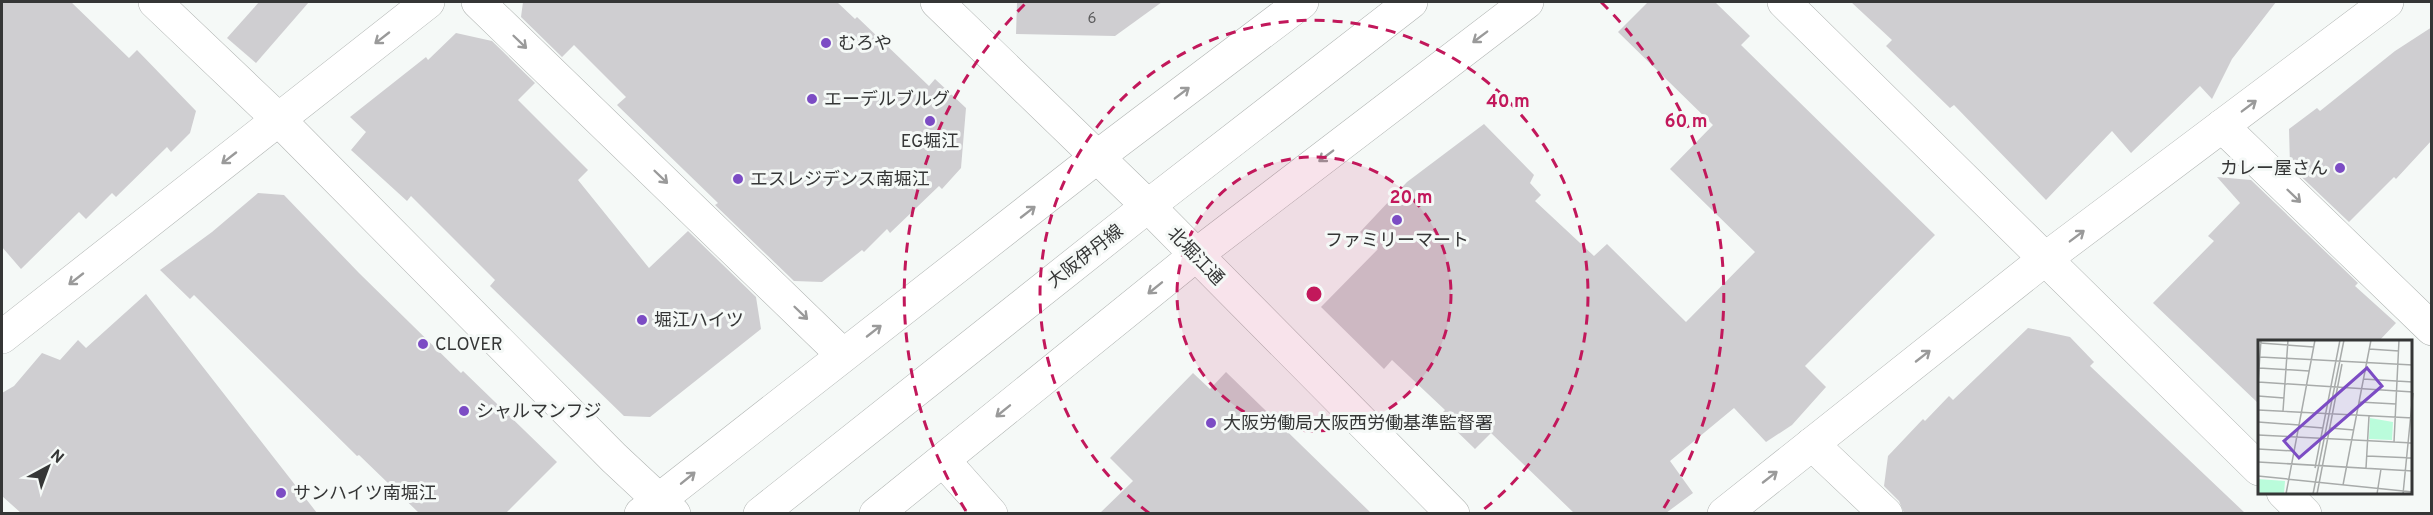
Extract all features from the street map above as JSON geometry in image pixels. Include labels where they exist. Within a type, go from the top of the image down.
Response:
[{"type":"street","points":[[155,2],[278,119],[658,509],[843,355],[1097,157],[1302,2]]},
{"type":"street","points":[[8,322],[278,119],[428,2]]},
{"type":"street","points":[[478,2],[843,355]]},
{"type":"street","name":"北堀江通","points":[[937,2],[1148,206],[1453,513]]},
{"type":"street","name":"大阪伊丹線","points":[[760,513],[1148,206],[1412,2]]},
{"type":"street","points":[[876,513],[1196,255],[1527,2]]},
{"type":"street","points":[[1784,2],[2258,468]]},
{"type":"street","points":[[1725,513],[2045,260],[2387,2]]},
{"type":"street","points":[[2222,126],[2432,329]]},
{"type":"street","points":[[1812,444],[1886,513]]},
{"type":"street","points":[[943,460],[992,513]]},
{"type":"street","points":[[2285,494],[2305,513]]},
{"type":"building","points":[[2,2],[71,2],[129,58],[137,50],[196,111],[190,133],[171,152],[167,147],[116,197],[112,193],[86,219],[79,212],[21,269],[2,247]]},
{"type":"building","points":[[259,2],[309,2],[256,63],[227,38]]},
{"type":"building","points":[[523,2],[837,2],[855,19],[857,17],[929,86],[935,79],[966,108],[961,168],[942,189],[939,186],[890,233],[887,229],[864,252],[862,250],[822,282],[794,281],[715,205],[718,203],[617,105],[626,97],[574,45],[562,57],[521,17]]},
{"type":"building","points":[[1017,2],[1162,2],[1115,36],[1016,34]]},
{"type":"building","points":[[1648,2],[1715,2],[1750,36],[1741,45],[1935,235],[1805,366],[1826,387],[1792,425],[1766,442],[1734,408],[1670,461],[1693,493],[1666,513],[1574,513],[1491,433],[1475,449],[1440,415],[1445,410],[1392,360],[1384,369],[1321,307],[1378,249],[1360,232],[1407,182],[1484,124],[1534,175],[1530,183],[1541,195],[1535,201],[1594,256],[1607,244],[1686,322],[1755,252],[1670,169],[1713,125],[1618,32]]},
{"type":"building","points":[[1851,2],[2276,2],[2232,59],[2212,99],[2200,86],[2131,153],[2112,131],[2046,200],[1954,105],[1950,108],[1886,46],[1892,40]]},
{"type":"building","points":[[2432,27],[2432,140],[2396,179],[2394,177],[2349,222],[2290,166],[2289,129],[2317,108],[2320,111],[2395,51]]},
{"type":"building","points":[[456,33],[492,41],[535,83],[518,100],[588,170],[578,180],[649,268],[688,231],[756,297],[761,329],[650,417],[624,416],[490,286],[495,280],[411,196],[407,201],[351,150],[366,132],[350,117],[426,57],[428,60]]},
{"type":"building","points":[[2217,177],[2251,180],[2358,283],[2355,286],[2396,323],[2380,340],[2258,340],[2258,403],[2153,303],[2214,241],[2208,236],[2240,203]]},
{"type":"building","points":[[258,193],[284,195],[359,273],[461,373],[463,371],[557,462],[506,513],[419,513],[359,455],[357,456],[194,295],[190,299],[160,270],[212,232]]},
{"type":"building","points":[[146,294],[317,513],[21,513],[2,496],[2,393],[14,386],[42,353],[60,360],[78,340],[86,348]]},
{"type":"building","points":[[2028,328],[2070,337],[2094,362],[2090,366],[2245,513],[1904,513],[1899,501],[1884,486],[1888,456],[1923,419],[1925,421],[1949,396],[1953,400]]},
{"type":"building","name":"大阪労働局大阪西労働基準監督署","points":[[1226,372],[1371,513],[1100,513],[1133,481],[1110,458],[1193,373],[1210,389]]},
{"type":"place","name":"むろや","points":[[826,43]]},
{"type":"place","name":"エーデルブルグ","points":[[812,99]]},
{"type":"place","name":"EG堀江","points":[[930,121]]},
{"type":"place","name":"カレー屋さん","points":[[2340,168]]},
{"type":"place","name":"エスレジデンス南堀江","points":[[738,179]]},
{"type":"place","name":"ファミリーマート","points":[[1397,220]]},
{"type":"place","name":"堀江ハイツ","points":[[642,320]]},
{"type":"place","name":"CLOVER","points":[[423,344]]},
{"type":"place","name":"シャルマンフジ","points":[[464,411]]},
{"type":"place","name":"大阪労働局大阪西労働基準監督署","points":[[1211,423]]},
{"type":"place","name":"サンハイツ南堀江","points":[[281,493]]}]
